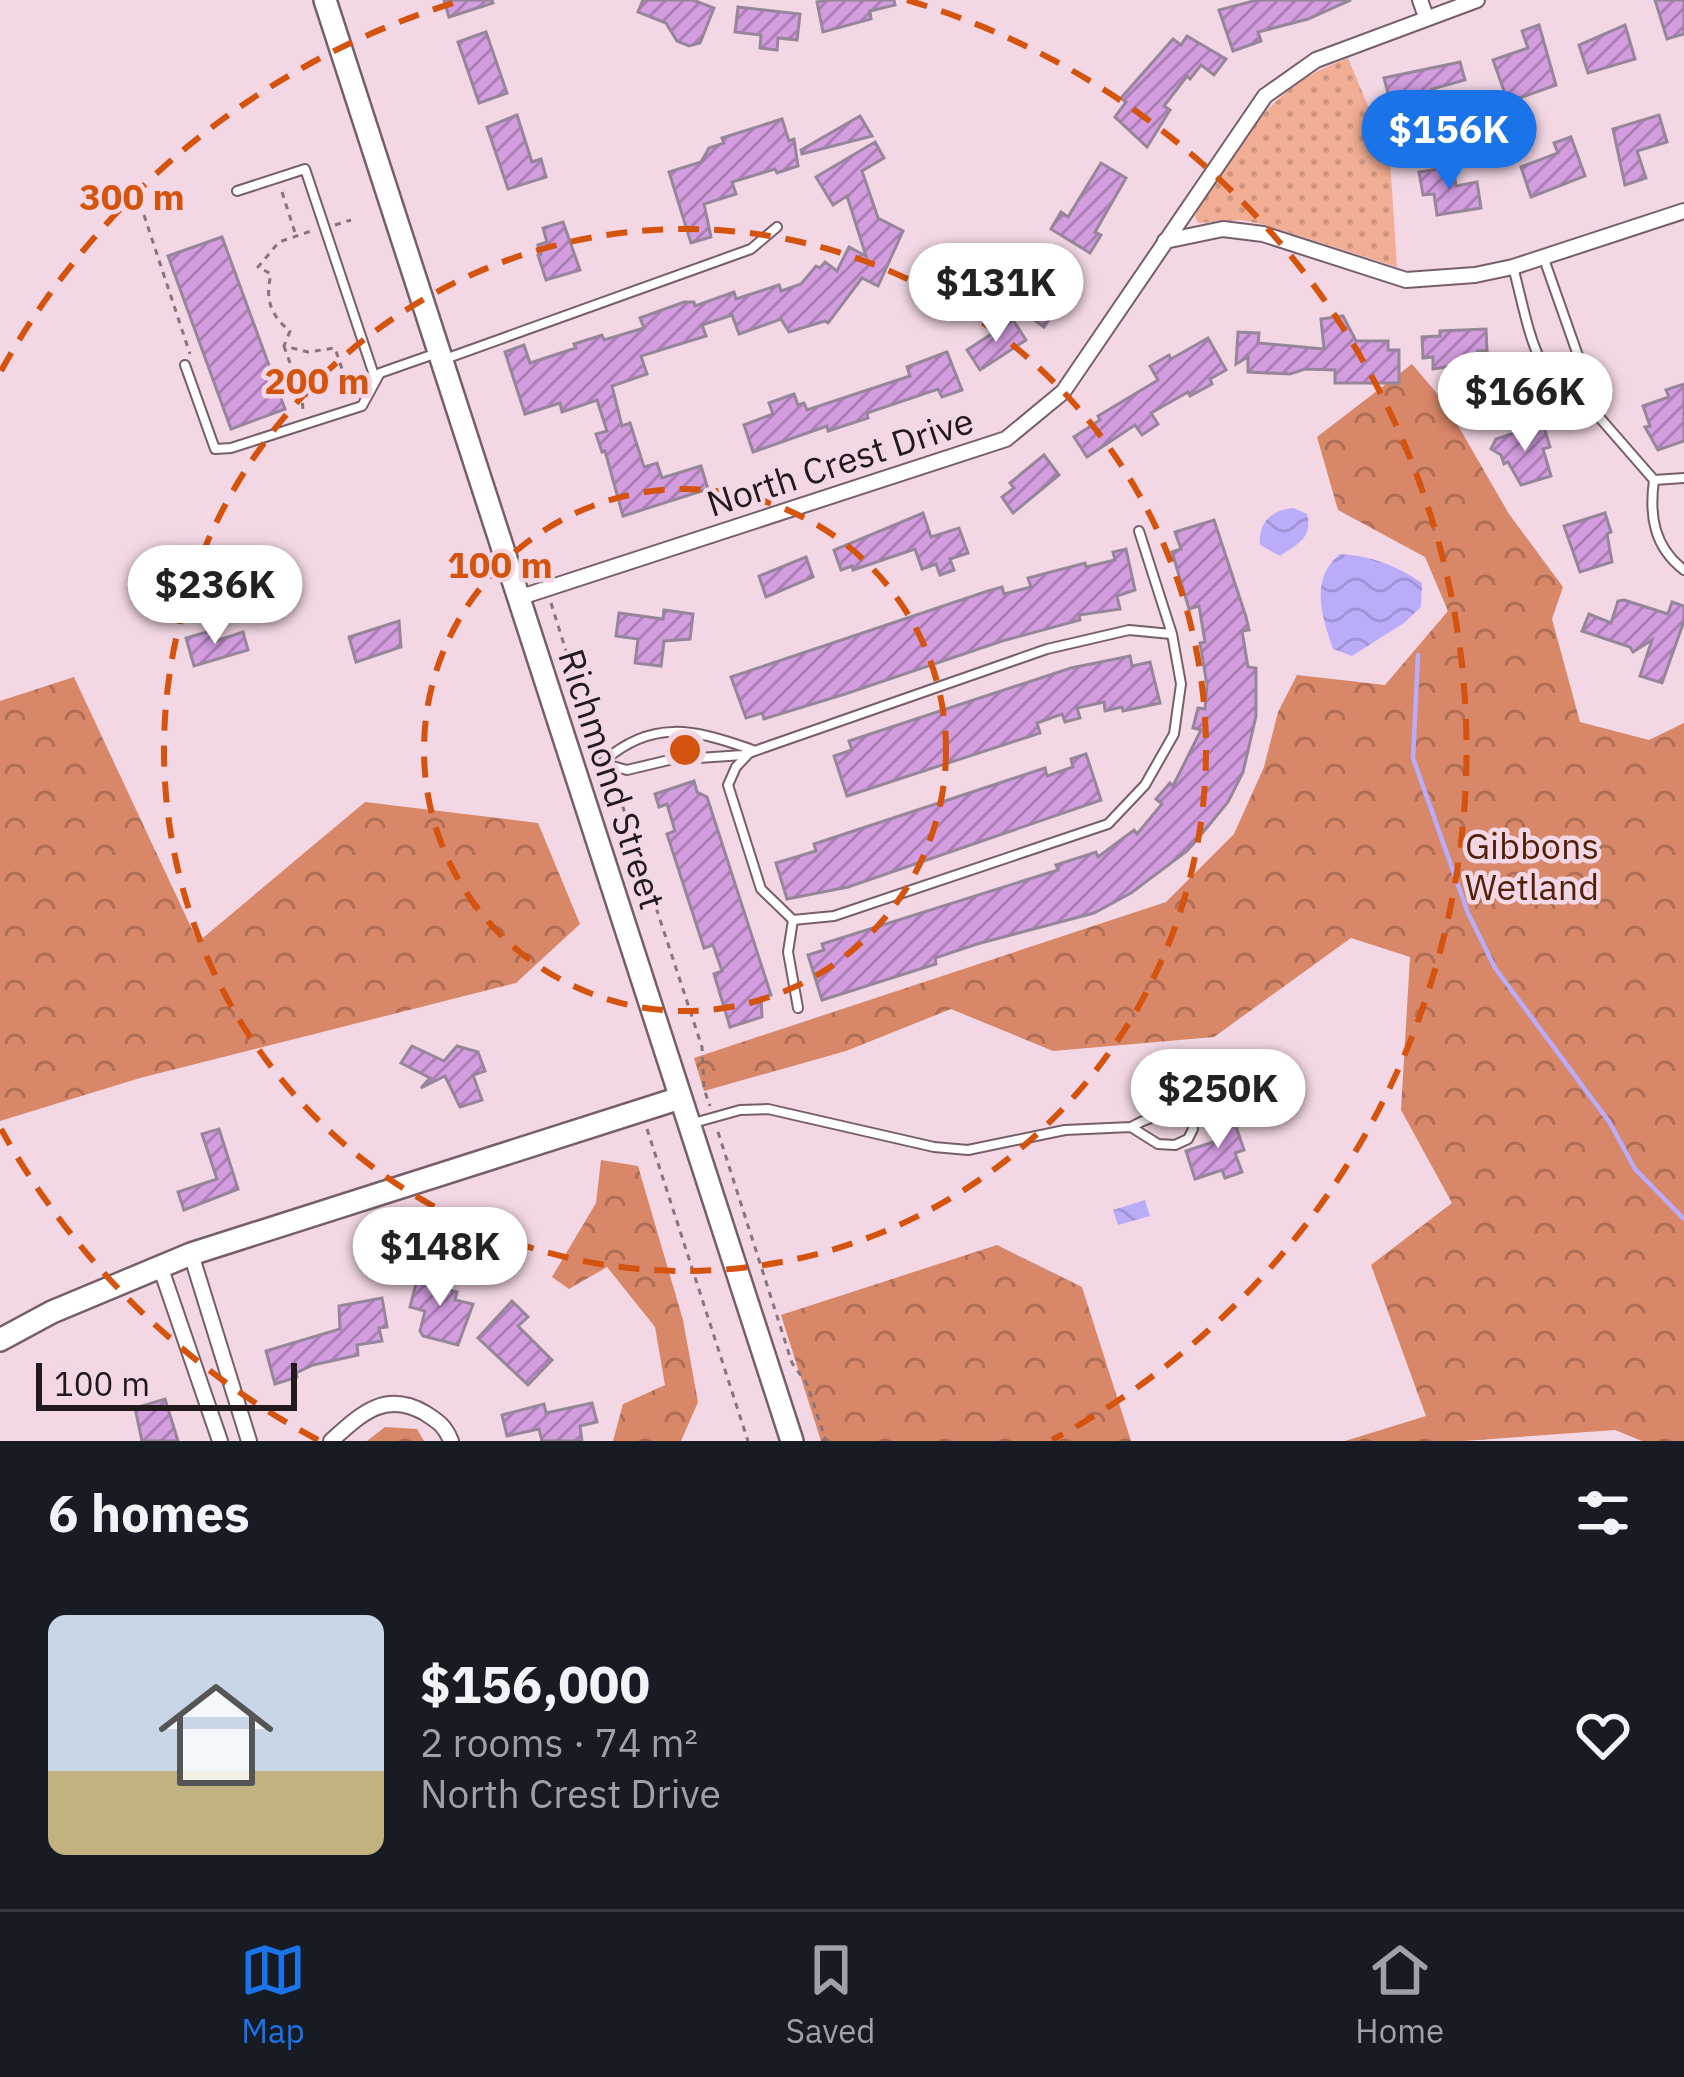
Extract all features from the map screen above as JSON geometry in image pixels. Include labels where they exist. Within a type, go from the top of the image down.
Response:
[{"type":"main road","name":"Richmond Street","points":[[325,0],[792,1441]]},
{"type":"main road","points":[[0,1340],[191,1254],[680,1098]]},
{"type":"street","points":[[1420,0],[1426,17]]},
{"type":"street","name":"North Crest Drive","points":[[518,598],[1006,439],[1063,392],[1264,96],[1316,60],[1477,0]]},
{"type":"street","points":[[1165,241],[1223,230],[1263,234],[1406,280],[1513,267],[1684,211]]},
{"type":"street","points":[[191,1254],[249,1441]]},
{"type":"street","points":[[160,1266],[220,1441]]},
{"type":"street","points":[[331,1441],[365,1411],[382,1403],[401,1402],[443,1424],[451,1441]]},
{"type":"lane","points":[[237,191],[304,169],[376,380]]},
{"type":"lane","points":[[189,363],[214,448],[231,448],[362,406],[380,373],[751,249],[777,227]]},
{"type":"lane","points":[[1544,258],[1600,418],[1654,480],[1650,507],[1658,537],[1667,557],[1684,570]]},
{"type":"lane","points":[[1513,267],[1539,362],[1570,404],[1600,418]]},
{"type":"lane","points":[[1654,480],[1684,478]]},
{"type":"lane","points":[[752,750],[728,785],[761,889],[793,920],[834,916],[1108,824],[1145,784],[1174,734],[1181,685],[1172,634],[1139,531]]},
{"type":"lane","points":[[752,750],[702,732],[672,729],[620,747],[608,762],[627,770],[669,760],[742,755],[1064,645],[1130,630],[1172,634]]},
{"type":"lane","points":[[793,920],[788,952],[798,1007]]},
{"type":"lane","points":[[689,1124],[768,1108],[934,1147],[968,1150],[1065,1130],[1131,1127],[1146,1118],[1180,1112],[1192,1118],[1193,1129],[1189,1139],[1174,1145],[1158,1144],[1131,1127]]},
{"type":"path","points":[[282,192],[296,236]]},
{"type":"path","points":[[144,215],[189,363]]},
{"type":"path","points":[[287,417],[304,410],[284,346],[290,332],[277,320],[268,300],[272,274],[257,267],[279,242],[351,220]]},
{"type":"path","points":[[284,346],[308,352],[335,348],[346,381],[302,397]]},
{"type":"path","points":[[548,588],[583,705],[608,762],[702,1047],[704,1089],[792,1364],[807,1384],[826,1441]]},
{"type":"path","points":[[638,1112],[748,1441]]},
{"type":"shaded area","points":[[1348,58],[1390,159],[1397,267],[1262,224],[1240,220],[1198,223],[1195,217],[1212,182],[1253,126],[1298,83]]},
{"type":"green space","name":"Gibbons Wetland","points":[[1412,364],[1445,403],[1509,514],[1563,587],[1552,619],[1580,722],[1649,740],[1684,723],[1684,1441],[1642,1441],[1615,1430],[1463,1441],[1345,1441],[1426,1416],[1371,1265],[1452,1203],[1401,1110],[1410,957],[1351,938],[1214,1037],[1053,1051],[951,1009],[846,1051],[704,1091],[694,1058],[1166,902],[1234,834],[1264,767],[1278,712],[1297,675],[1385,685],[1448,611],[1425,557],[1338,510],[1317,437]]},
{"type":"green space","points":[[74,677],[198,942],[365,802],[538,823],[580,924],[516,983],[140,1078],[0,1121],[0,701]]},
{"type":"green space","points":[[601,1160],[638,1166],[683,1320],[698,1402],[681,1441],[613,1441],[623,1404],[665,1385],[655,1327],[607,1267],[569,1289],[552,1277],[596,1203]]},
{"type":"green space","points":[[997,1245],[1082,1287],[1131,1441],[821,1441],[781,1315]]},
{"type":"green space","points":[[385,1427],[417,1429],[424,1441],[367,1441]]},
{"type":"water","points":[[1293,508],[1307,514],[1308,529],[1302,540],[1280,556],[1260,545],[1261,530],[1272,515]]},
{"type":"water","points":[[1340,554],[1383,562],[1422,583],[1421,607],[1352,656],[1333,649],[1322,611],[1324,575]]},
{"type":"water","points":[[1145,1200],[1150,1216],[1118,1225],[1113,1210]]},
{"type":"building","points":[[444,0],[492,0],[493,3],[449,17]]},
{"type":"building","points":[[643,0],[693,0],[714,8],[700,43],[689,46],[677,41],[666,23],[638,12]]},
{"type":"building","points":[[894,0],[895,5],[870,11],[871,19],[823,32],[817,2]]},
{"type":"building","points":[[1257,0],[1351,0],[1308,19],[1258,32],[1261,41],[1233,51],[1219,10]]},
{"type":"building","points":[[1655,0],[1684,0],[1684,34],[1667,39]]},
{"type":"building","points":[[738,7],[800,14],[797,40],[778,38],[777,50],[760,48],[761,35],[735,32]]},
{"type":"building","points":[[1539,25],[1556,85],[1508,102],[1493,60],[1528,48],[1522,31]]},
{"type":"building","points":[[1625,25],[1635,59],[1588,73],[1579,45]]},
{"type":"building","points":[[486,32],[507,93],[479,103],[458,42]]},
{"type":"building","points":[[1187,36],[1226,59],[1214,75],[1201,65],[1190,79],[1187,76],[1164,106],[1170,110],[1147,147],[1115,117],[1126,102],[1121,98],[1173,39],[1181,45]]},
{"type":"building","points":[[1460,62],[1465,80],[1432,89],[1440,120],[1412,127],[1405,102],[1391,105],[1384,78]]},
{"type":"building","points":[[517,115],[532,162],[541,159],[546,177],[508,189],[487,127]]},
{"type":"building","points":[[1659,115],[1667,142],[1637,151],[1646,178],[1625,185],[1613,129]]},
{"type":"building","points":[[860,116],[872,136],[802,154],[801,150]]},
{"type":"building","points":[[782,119],[789,141],[794,139],[798,166],[732,182],[736,194],[704,204],[711,237],[691,243],[669,172],[701,162],[709,148],[724,143],[722,138]]},
{"type":"building","points":[[1571,137],[1585,176],[1531,197],[1521,167],[1558,153],[1554,143]]},
{"type":"building","points":[[875,142],[884,158],[862,171],[878,218],[903,231],[878,286],[862,278],[828,323],[789,332],[781,319],[739,334],[732,315],[702,325],[706,336],[641,356],[647,374],[612,386],[622,426],[630,423],[644,467],[657,463],[662,478],[701,466],[708,489],[623,516],[596,434],[607,431],[597,400],[562,412],[560,403],[525,414],[505,352],[524,345],[530,363],[602,335],[604,340],[644,328],[640,318],[684,302],[695,306],[734,292],[736,299],[779,285],[781,291],[801,284],[825,262],[837,271],[849,247],[866,256],[847,196],[833,205],[816,177]]},
{"type":"building","points":[[1101,163],[1126,178],[1095,232],[1101,235],[1090,253],[1051,229],[1061,212],[1068,217]]},
{"type":"building","points":[[1453,167],[1456,186],[1477,182],[1481,208],[1437,215],[1434,194],[1423,195],[1419,172]]},
{"type":"building","points":[[563,222],[580,270],[546,280],[538,245],[547,242],[543,228]]},
{"type":"building","points":[[222,237],[285,409],[231,429],[168,256]]},
{"type":"building","points":[[1023,245],[1064,272],[1044,303],[1055,310],[1044,327],[989,287],[998,274],[1003,276]]},
{"type":"building","points":[[1343,316],[1356,341],[1388,341],[1388,350],[1399,350],[1399,383],[1335,383],[1335,370],[1248,372],[1248,357],[1236,364],[1238,332],[1259,333],[1258,343],[1324,349],[1321,319]]},
{"type":"building","points":[[1013,320],[1026,340],[980,370],[967,350]]},
{"type":"building","points":[[1486,329],[1487,351],[1478,351],[1478,362],[1433,369],[1433,357],[1423,358],[1422,337],[1440,336],[1440,331]]},
{"type":"building","points":[[1208,338],[1226,370],[1210,379],[1212,384],[1151,413],[1158,424],[1142,435],[1135,425],[1087,457],[1074,437],[1100,420],[1098,416],[1158,380],[1150,366]]},
{"type":"building","points":[[947,352],[962,390],[942,397],[938,389],[867,413],[868,418],[828,431],[827,426],[753,452],[744,425],[773,414],[769,403],[794,394],[798,405],[804,403],[807,410],[910,376],[907,367]]},
{"type":"building","points":[[1684,384],[1684,441],[1658,450],[1645,427],[1650,426],[1643,406],[1669,397],[1666,390]]},
{"type":"building","points":[[1543,424],[1550,447],[1543,449],[1551,476],[1521,485],[1508,462],[1504,464],[1501,455],[1491,449],[1496,439]]},
{"type":"building","points":[[1044,455],[1059,475],[1013,513],[1002,497],[1014,488],[1010,483]]},
{"type":"building","points":[[923,513],[931,537],[959,528],[968,553],[950,559],[954,570],[940,575],[936,564],[922,569],[915,549],[841,570],[834,550]]},
{"type":"building","points":[[1605,513],[1612,562],[1580,572],[1564,526]]},
{"type":"building","points":[[1214,520],[1246,617],[1249,630],[1242,631],[1248,667],[1256,668],[1256,716],[1243,772],[1228,802],[1187,851],[1131,893],[1094,913],[977,944],[935,958],[936,964],[822,1000],[808,955],[824,950],[822,944],[1058,870],[1056,865],[1096,852],[1098,857],[1134,830],[1137,834],[1162,804],[1156,799],[1170,783],[1173,786],[1201,730],[1193,728],[1198,708],[1205,709],[1207,685],[1199,606],[1189,609],[1172,552],[1181,549],[1175,532]]},
{"type":"building","points":[[1126,549],[1135,590],[1117,596],[1120,609],[1079,615],[1080,620],[764,719],[762,713],[746,718],[731,677],[988,591],[1002,587],[1004,594],[1031,587],[1028,578],[1115,560],[1113,552]]},
{"type":"building","points":[[806,557],[813,577],[766,597],[759,576]]},
{"type":"building","points":[[1618,601],[1668,614],[1672,602],[1684,606],[1684,621],[1662,683],[1640,676],[1652,640],[1633,652],[1582,631],[1589,614],[1611,623]]},
{"type":"building","points":[[664,610],[693,614],[690,639],[664,641],[661,666],[635,663],[638,639],[616,636],[619,613],[663,619]]},
{"type":"building","points":[[399,621],[401,647],[356,662],[349,637]]},
{"type":"building","points":[[213,630],[216,641],[243,632],[248,650],[194,666],[186,638]]},
{"type":"building","points":[[1130,656],[1132,666],[1150,662],[1160,703],[1123,711],[1122,707],[1105,711],[1104,702],[1077,708],[1080,718],[1065,722],[1062,714],[1037,723],[1040,733],[847,796],[834,756],[852,750],[849,741],[1071,668]]},
{"type":"building","points":[[1086,754],[1101,800],[848,887],[787,899],[776,863],[816,851],[814,844],[1045,768],[1047,776],[1073,767],[1071,759]]},
{"type":"building","points":[[694,781],[697,792],[707,797],[771,995],[761,998],[762,1017],[730,1027],[714,974],[722,971],[713,945],[704,948],[667,834],[675,831],[667,804],[659,807],[655,794]]},
{"type":"building","points":[[412,1046],[444,1061],[457,1046],[478,1052],[485,1071],[473,1075],[482,1100],[460,1107],[445,1076],[421,1088],[430,1078],[401,1063]]},
{"type":"building","points":[[1192,1082],[1197,1099],[1171,1106],[1167,1090]]},
{"type":"building","points":[[1232,1115],[1244,1150],[1235,1153],[1242,1172],[1225,1178],[1222,1170],[1195,1179],[1186,1151],[1216,1141],[1209,1122]]},
{"type":"building","points":[[219,1129],[238,1189],[184,1210],[178,1192],[217,1179],[202,1134]]},
{"type":"building","points":[[420,1268],[442,1274],[439,1288],[457,1292],[455,1300],[473,1304],[458,1345],[423,1336],[420,1331],[425,1311],[410,1307]]},
{"type":"building","points":[[382,1298],[387,1327],[379,1328],[382,1341],[357,1345],[358,1355],[313,1365],[275,1384],[266,1351],[340,1329],[339,1306]]},
{"type":"building","points":[[512,1301],[528,1317],[518,1326],[552,1360],[528,1385],[478,1338]]},
{"type":"building","points":[[165,1399],[178,1441],[142,1441],[135,1408]]},
{"type":"building","points":[[592,1403],[597,1422],[580,1426],[582,1441],[542,1441],[539,1429],[507,1436],[502,1415],[544,1404],[546,1413]]},
{"type":"waterway","points":[[1418,655],[1413,758],[1468,913],[1495,968],[1610,1123],[1635,1169],[1684,1219]]}]
